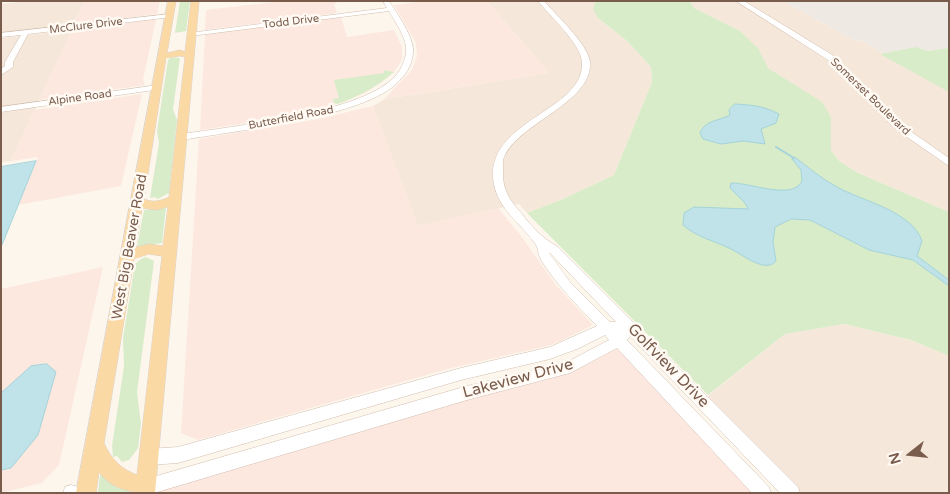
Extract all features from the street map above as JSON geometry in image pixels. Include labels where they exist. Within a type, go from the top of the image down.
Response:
[{"type":"main road","name":"West Big Beaver Road","points":[[86,493],[163,56],[174,35],[170,16],[172,1]]},
{"type":"main road","points":[[95,444],[104,465],[113,473],[146,490],[194,1]]},
{"type":"main road","points":[[174,35],[192,34]]},
{"type":"main road","points":[[163,56],[180,53],[190,56]]},
{"type":"main road","points":[[138,202],[144,205],[157,206],[175,199]]},
{"type":"main road","points":[[128,256],[146,249],[162,249],[170,254]]},
{"type":"street","name":"Golfview Drive","points":[[541,1],[580,48],[586,63],[586,72],[582,81],[571,93],[514,137],[500,155],[496,178],[500,190],[510,208],[542,244],[554,250],[792,493]]},
{"type":"street","name":"Somerset Boulevard","points":[[739,1],[831,58],[897,126],[949,163]]},
{"type":"street","name":"Todd Drive","points":[[192,34],[388,5]]},
{"type":"street","name":"Butterfield Road","points":[[182,137],[324,113],[355,103],[376,93],[401,74],[410,56],[408,43],[388,5]]},
{"type":"street","name":"McClure Drive","points":[[1,36],[170,16]]},
{"type":"street","points":[[1,67],[9,62],[25,33]]},
{"type":"street","points":[[1,73],[10,67],[9,62]]},
{"type":"street","name":"Alpine Road","points":[[1,110],[158,87]]},
{"type":"street","name":"Golfview Drive","points":[[542,244],[545,257],[560,278],[763,493]]},
{"type":"street","name":"Lakeview Drive","points":[[149,457],[178,455],[461,374],[550,353],[572,345],[606,328],[629,326]]},
{"type":"street","name":"Lakeview Drive","points":[[146,490],[483,389],[560,370],[584,361],[620,341],[629,326]]},
{"type":"shaded area","points":[[28,1],[85,1],[72,26],[1,35],[1,4]]},
{"type":"shaded area","points":[[85,1],[160,1],[157,14],[73,24]]},
{"type":"shaded area","points":[[283,1],[336,1],[337,3],[334,4],[337,13],[205,30],[206,10]]},
{"type":"shaded area","points":[[426,1],[487,1],[549,73],[384,99],[412,70],[417,56],[416,43],[394,5]]},
{"type":"shaded area","points":[[487,1],[598,1],[595,3],[598,18],[627,41],[651,67],[652,82],[614,175],[563,199],[527,213],[519,204],[418,226],[373,106],[385,99],[549,73]]},
{"type":"shaded area","points":[[690,1],[783,1],[855,41],[860,40],[884,53],[916,47],[928,51],[949,48],[949,212],[858,173],[839,161],[831,150],[831,117],[822,103],[768,68],[758,48],[740,31],[694,8]]},
{"type":"shaded area","points":[[783,1],[949,1],[949,48],[927,51],[916,47],[884,53],[860,40],[855,41]]},
{"type":"shaded area","points":[[341,17],[347,37],[394,30],[402,47],[402,59],[394,72],[365,93],[325,108],[280,116],[280,118],[200,130],[205,34]]},
{"type":"shaded area","points":[[156,19],[143,80],[145,85],[39,100],[72,30]]},
{"type":"shaded area","points":[[72,30],[11,161],[1,162],[1,38]]},
{"type":"shaded area","points":[[142,94],[121,186],[18,205],[38,157],[11,161],[34,110]]},
{"type":"shaded area","points":[[373,106],[418,226],[498,208],[521,236],[556,285],[593,325],[547,346],[451,368],[198,440],[181,433],[199,139],[318,119]]},
{"type":"shaded area","points":[[103,267],[59,465],[42,483],[1,493],[1,289]]},
{"type":"shaded area","points":[[844,324],[911,340],[949,356],[949,493],[797,493],[704,399],[785,334]]},
{"type":"shaded area","points":[[617,349],[621,349],[756,493],[150,493],[470,396],[578,369]]},
{"type":"green space","points":[[180,1],[190,1],[186,31],[175,33]]},
{"type":"green space","points":[[598,1],[690,1],[694,8],[740,31],[758,48],[768,68],[822,102],[831,117],[831,150],[839,161],[858,173],[949,212],[949,356],[911,340],[844,324],[785,334],[708,395],[527,213],[563,199],[614,175],[652,82],[651,67],[627,41],[598,18],[593,9]]},
{"type":"green space","points":[[916,47],[928,51],[949,48],[949,92],[880,54]]},
{"type":"green space","points":[[171,57],[180,58],[173,109],[177,120],[169,193],[158,199],[150,198],[159,143],[157,131],[168,60]]},
{"type":"green space","points":[[384,70],[394,72],[374,87],[338,104],[334,103],[333,99],[339,98],[334,80],[384,73]]},
{"type":"green space","points":[[166,208],[162,243],[137,247],[144,210]]},
{"type":"green space","points":[[146,257],[154,261],[137,392],[141,424],[138,448],[129,460],[122,462],[117,456],[113,457],[112,446],[124,366],[123,338],[135,264]]},
{"type":"green space","points":[[103,473],[132,493],[98,492],[100,475]]},
{"type":"water","points":[[735,104],[758,106],[779,114],[776,123],[761,129],[765,144],[743,141],[721,144],[703,139],[700,133],[702,129],[709,123],[730,115],[729,110]]},
{"type":"water","points":[[796,158],[831,184],[885,208],[908,222],[917,231],[922,241],[917,256],[949,280],[949,286],[913,260],[869,250],[810,220],[791,219],[775,227],[773,242],[776,261],[767,265],[755,262],[694,233],[683,225],[684,213],[694,207],[748,209],[745,203],[730,188],[731,183],[780,190],[789,190],[797,187],[802,181],[801,170],[792,159]]},
{"type":"water","points":[[36,161],[2,245],[1,245],[1,167]]},
{"type":"water","points":[[47,364],[56,372],[38,435],[11,468],[1,470],[1,393],[31,366]]},
{"type":"waterway","points":[[776,147],[794,158]]}]
